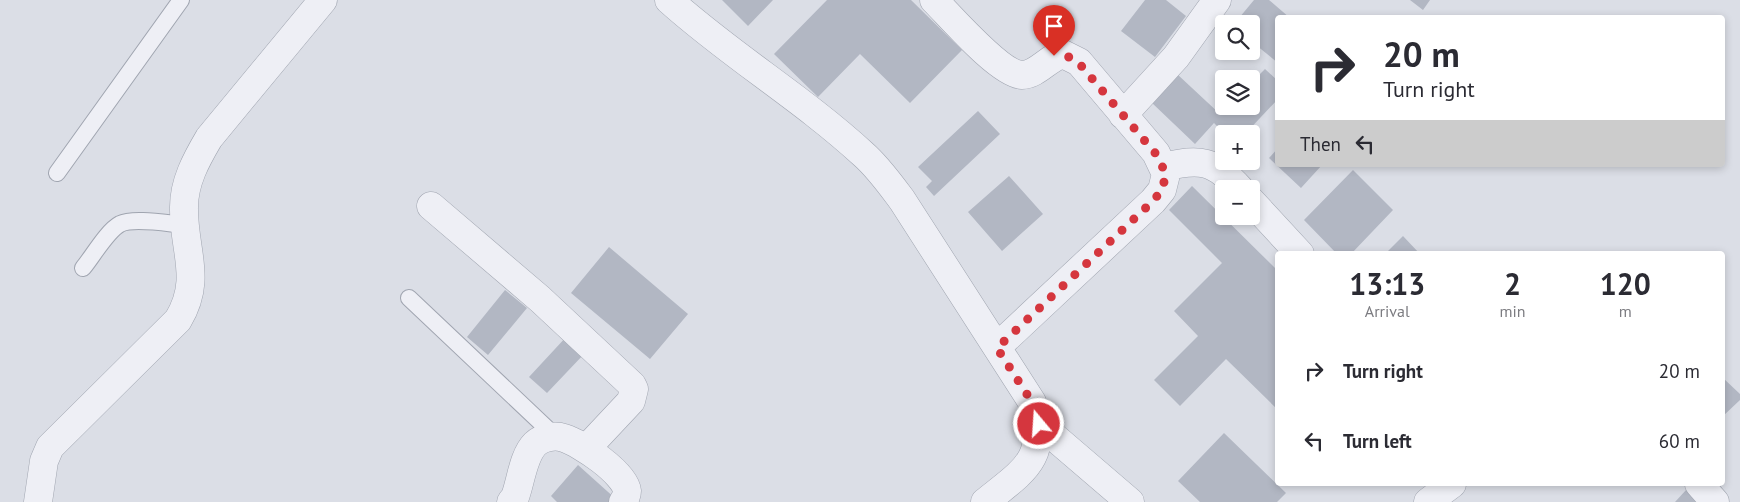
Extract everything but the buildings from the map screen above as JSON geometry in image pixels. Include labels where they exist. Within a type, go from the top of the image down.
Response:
[{"type":"street","points":[[38,502],[44,461],[50,447],[178,320],[188,305],[191,287],[184,207],[187,186],[194,163],[208,138],[323,0]]},
{"type":"street","points":[[669,0],[864,154],[902,200],[1032,402],[1039,424],[1037,448],[1022,473],[985,502]]},
{"type":"street","points":[[934,0],[996,62],[1010,71],[1023,75],[1032,72],[1054,56],[1063,54],[1071,56],[1156,154],[1166,174],[1162,190],[1153,201],[997,348]]},
{"type":"street","points":[[1123,115],[1176,57],[1217,0]]},
{"type":"street","points":[[1164,167],[1186,161],[1211,165],[1232,180]]},
{"type":"street","points":[[431,206],[540,299],[632,385],[634,389],[631,401],[586,449]]},
{"type":"street","points":[[1260,211],[1297,251]]},
{"type":"street","points":[[1039,424],[1130,502]]},
{"type":"street","points":[[511,502],[517,490],[530,450],[536,442],[555,436],[565,438],[586,449],[612,469],[625,484],[627,492],[623,502]]},
{"type":"street","points":[[1428,502],[1449,486]]},
{"type":"street","points":[[1701,486],[1715,502]]},
{"type":"lane","points":[[56,173],[181,0]]},
{"type":"lane","points":[[83,268],[109,234],[120,224],[130,221],[186,225]]},
{"type":"lane","points":[[409,298],[555,436]]},
{"type":"route","points":[[1039,424],[1032,402],[997,348],[1153,201],[1162,190],[1166,174],[1156,154],[1078,62],[1071,56],[1063,54],[1054,56]]}]
